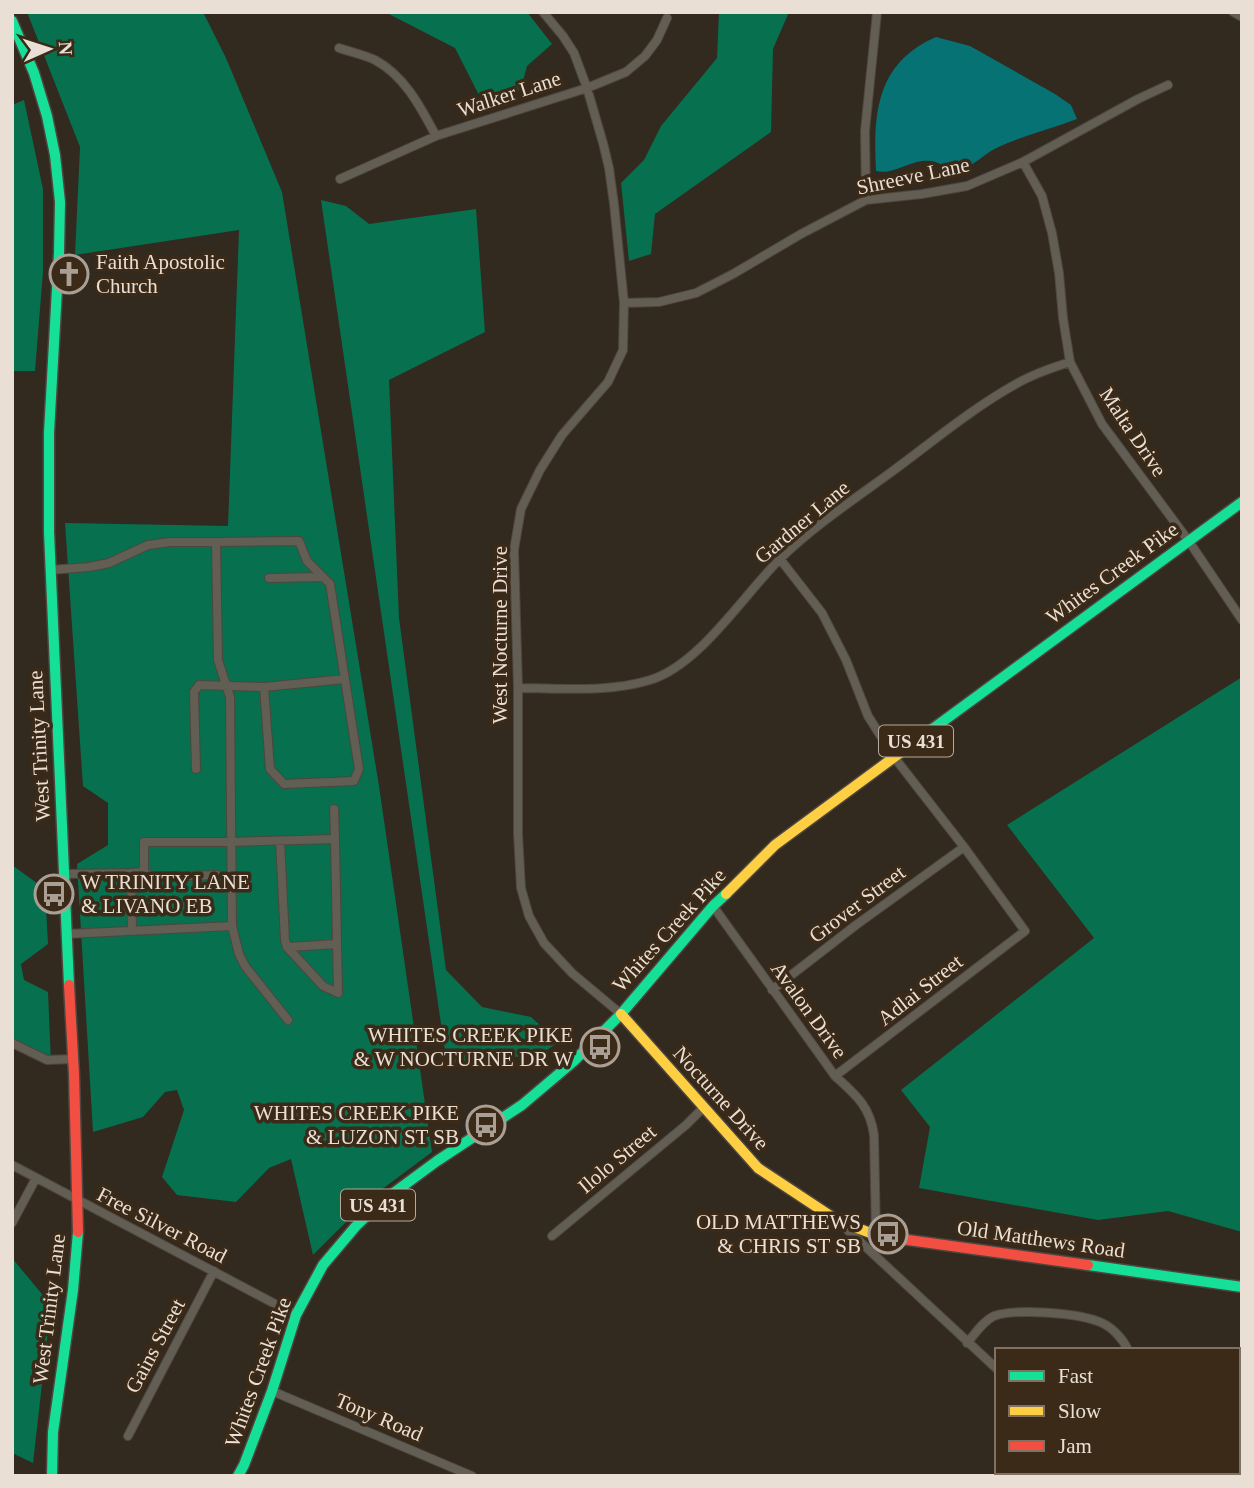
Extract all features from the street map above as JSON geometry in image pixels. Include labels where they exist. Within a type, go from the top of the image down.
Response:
[{"type":"main road","name":"West Trinity Lane","points":[[12,21],[34,73],[47,116],[60,202],[50,433],[50,570],[74,1059],[78,1201],[76,1258],[53,1432],[52,1476]]},
{"type":"main road","name":"Whites Creek Pike","points":[[238,1476],[272,1391],[296,1315],[323,1265],[356,1226],[380,1203],[437,1161],[522,1105],[574,1061],[621,1014],[713,906],[775,845],[1242,502]]},
{"type":"main road","name":"Nocturne Drive","points":[[621,1014],[758,1168],[838,1221]]},
{"type":"main road","name":"Old Matthews Road","points":[[838,1221],[876,1236],[1242,1287]]},
{"type":"street","name":"West Nocturne Drive","points":[[542,12],[574,53],[587,88],[609,168],[624,303],[623,350],[608,382],[562,435],[540,470],[522,509],[514,550],[521,888],[524,904],[537,933],[556,958],[621,1014]]},
{"type":"street","points":[[866,200],[865,131],[877,12]]},
{"type":"street","points":[[1233,12],[1242,17]]},
{"type":"street","name":"Walker Lane","points":[[340,179],[436,136],[587,88],[626,72],[645,56],[657,40],[667,18]]},
{"type":"street","points":[[339,48],[375,60],[395,73],[417,101],[436,136]]},
{"type":"street","name":"Shreeve Lane","points":[[624,303],[659,302],[696,293],[866,200],[967,186],[1023,162],[1168,85]]},
{"type":"street","name":"Malta Drive","points":[[1023,162],[1042,196],[1052,233],[1070,362],[1102,424],[1188,540],[1242,620]]},
{"type":"street","name":"Gardner Lane","points":[[518,688],[613,688],[652,680],[678,666],[696,653],[780,559],[829,517],[1015,384],[1034,374],[1070,362]]},
{"type":"street","points":[[50,570],[109,564],[148,545],[170,542],[299,541],[307,561],[330,584],[359,769],[354,781],[284,784],[276,777],[270,769],[264,687]]},
{"type":"street","points":[[216,542],[218,660],[230,697],[232,926],[244,966],[288,1020]]},
{"type":"street","points":[[780,559],[822,613],[846,660],[868,716],[894,757],[964,847]]},
{"type":"street","points":[[269,578],[323,577]]},
{"type":"street","points":[[197,769],[194,692],[199,685],[264,687],[345,679]]},
{"type":"street","points":[[280,841],[287,947],[323,986],[338,993],[334,809]]},
{"type":"street","points":[[144,872],[144,842],[335,839]]},
{"type":"street","name":"Adlai Street","points":[[835,1076],[1025,931],[964,847]]},
{"type":"street","name":"Grover Street","points":[[772,990],[964,847]]},
{"type":"street","points":[[64,874],[144,872],[154,877],[217,875]]},
{"type":"street","points":[[131,873],[132,930]]},
{"type":"street","name":"Avalon Drive","points":[[713,906],[835,1076],[860,1098],[868,1112],[874,1135],[876,1236]]},
{"type":"street","points":[[67,934],[232,926]]},
{"type":"street","points":[[287,947],[337,944]]},
{"type":"street","points":[[12,1043],[47,1060],[74,1059]]},
{"type":"street","name":"Ilolo Street","points":[[552,1236],[703,1108]]},
{"type":"street","name":"Free Silver Road","points":[[12,1165],[296,1315]]},
{"type":"street","points":[[12,1223],[36,1178]]},
{"type":"street","points":[[838,1221],[995,1367]]},
{"type":"street","name":"Gains Street","points":[[128,1436],[214,1271]]},
{"type":"street","points":[[967,1343],[986,1321],[995,1316],[1037,1312],[1101,1322],[1110,1327],[1128,1348]]},
{"type":"street","name":"Tony Road","points":[[272,1391],[472,1476]]},
{"type":"green space","points":[[27,12],[203,12],[226,58],[282,192],[379,786],[432,1152],[369,1199],[313,1255],[291,1159],[269,1168],[236,1202],[177,1195],[162,1177],[184,1110],[177,1090],[165,1092],[143,1117],[93,1132],[77,864],[108,845],[108,803],[83,786],[65,523],[228,526],[239,230],[75,255],[80,147]]},
{"type":"green space","points":[[385,12],[527,12],[552,44],[527,66],[521,89],[485,107],[455,48]]},
{"type":"green space","points":[[719,12],[789,12],[773,49],[771,132],[655,214],[651,254],[629,261],[621,183],[644,160],[661,126],[717,58]]},
{"type":"green space","points":[[24,100],[43,189],[43,272],[35,371],[12,371],[12,105]]},
{"type":"green space","points":[[321,200],[346,206],[369,224],[476,209],[485,332],[389,380],[399,618],[446,970],[482,1007],[531,1017],[559,1042],[541,1054],[447,1065]]},
{"type":"green space","points":[[1242,677],[1242,1232],[1168,1211],[1098,1220],[919,1188],[930,1127],[901,1090],[1094,938],[1007,825]]},
{"type":"green space","points":[[12,865],[45,889],[48,944],[21,964],[24,980],[48,992],[51,1063],[12,1046]]},
{"type":"green space","points":[[12,1258],[51,1305],[33,1463],[12,1453]]},
{"type":"water","points":[[936,37],[970,46],[1055,94],[1071,105],[1077,119],[1001,146],[961,170],[928,161],[888,171],[876,171],[876,130],[882,92],[901,61],[916,48]]},
{"type":"traffic: fast","points":[[12,21],[34,73],[47,116],[60,202],[49,433],[49,532],[69,985]]},
{"type":"traffic: fast","points":[[927,733],[1242,502]]},
{"type":"traffic: fast","points":[[238,1476],[272,1391],[296,1315],[323,1265],[356,1226],[380,1203],[437,1161],[522,1105],[574,1061],[621,1014],[726,894]]},
{"type":"traffic: fast","points":[[52,1476],[53,1432],[73,1290],[78,1232]]},
{"type":"traffic: fast","points":[[1088,1265],[1242,1287]]},
{"type":"traffic: slow","points":[[726,894],[775,845],[927,733]]},
{"type":"traffic: slow","points":[[621,1014],[758,1168],[838,1221],[876,1235],[901,1239]]},
{"type":"traffic: jam","points":[[69,985],[78,1232]]},
{"type":"traffic: jam","points":[[901,1239],[1088,1265]]},
{"type":"place","name":"Faith Apostolic Church","points":[[69,274]]},
{"type":"place","name":"W TRINITY LANE & LIVANO EB","points":[[54,894]]},
{"type":"place","name":"WHITES CREEK PIKE & W NOCTURNE DR W","points":[[600,1047]]},
{"type":"place","name":"WHITES CREEK PIKE & LUZON ST SB","points":[[486,1125]]},
{"type":"place","name":"OLD MATTHEWS & CHRIS ST SB","points":[[888,1234]]}]
